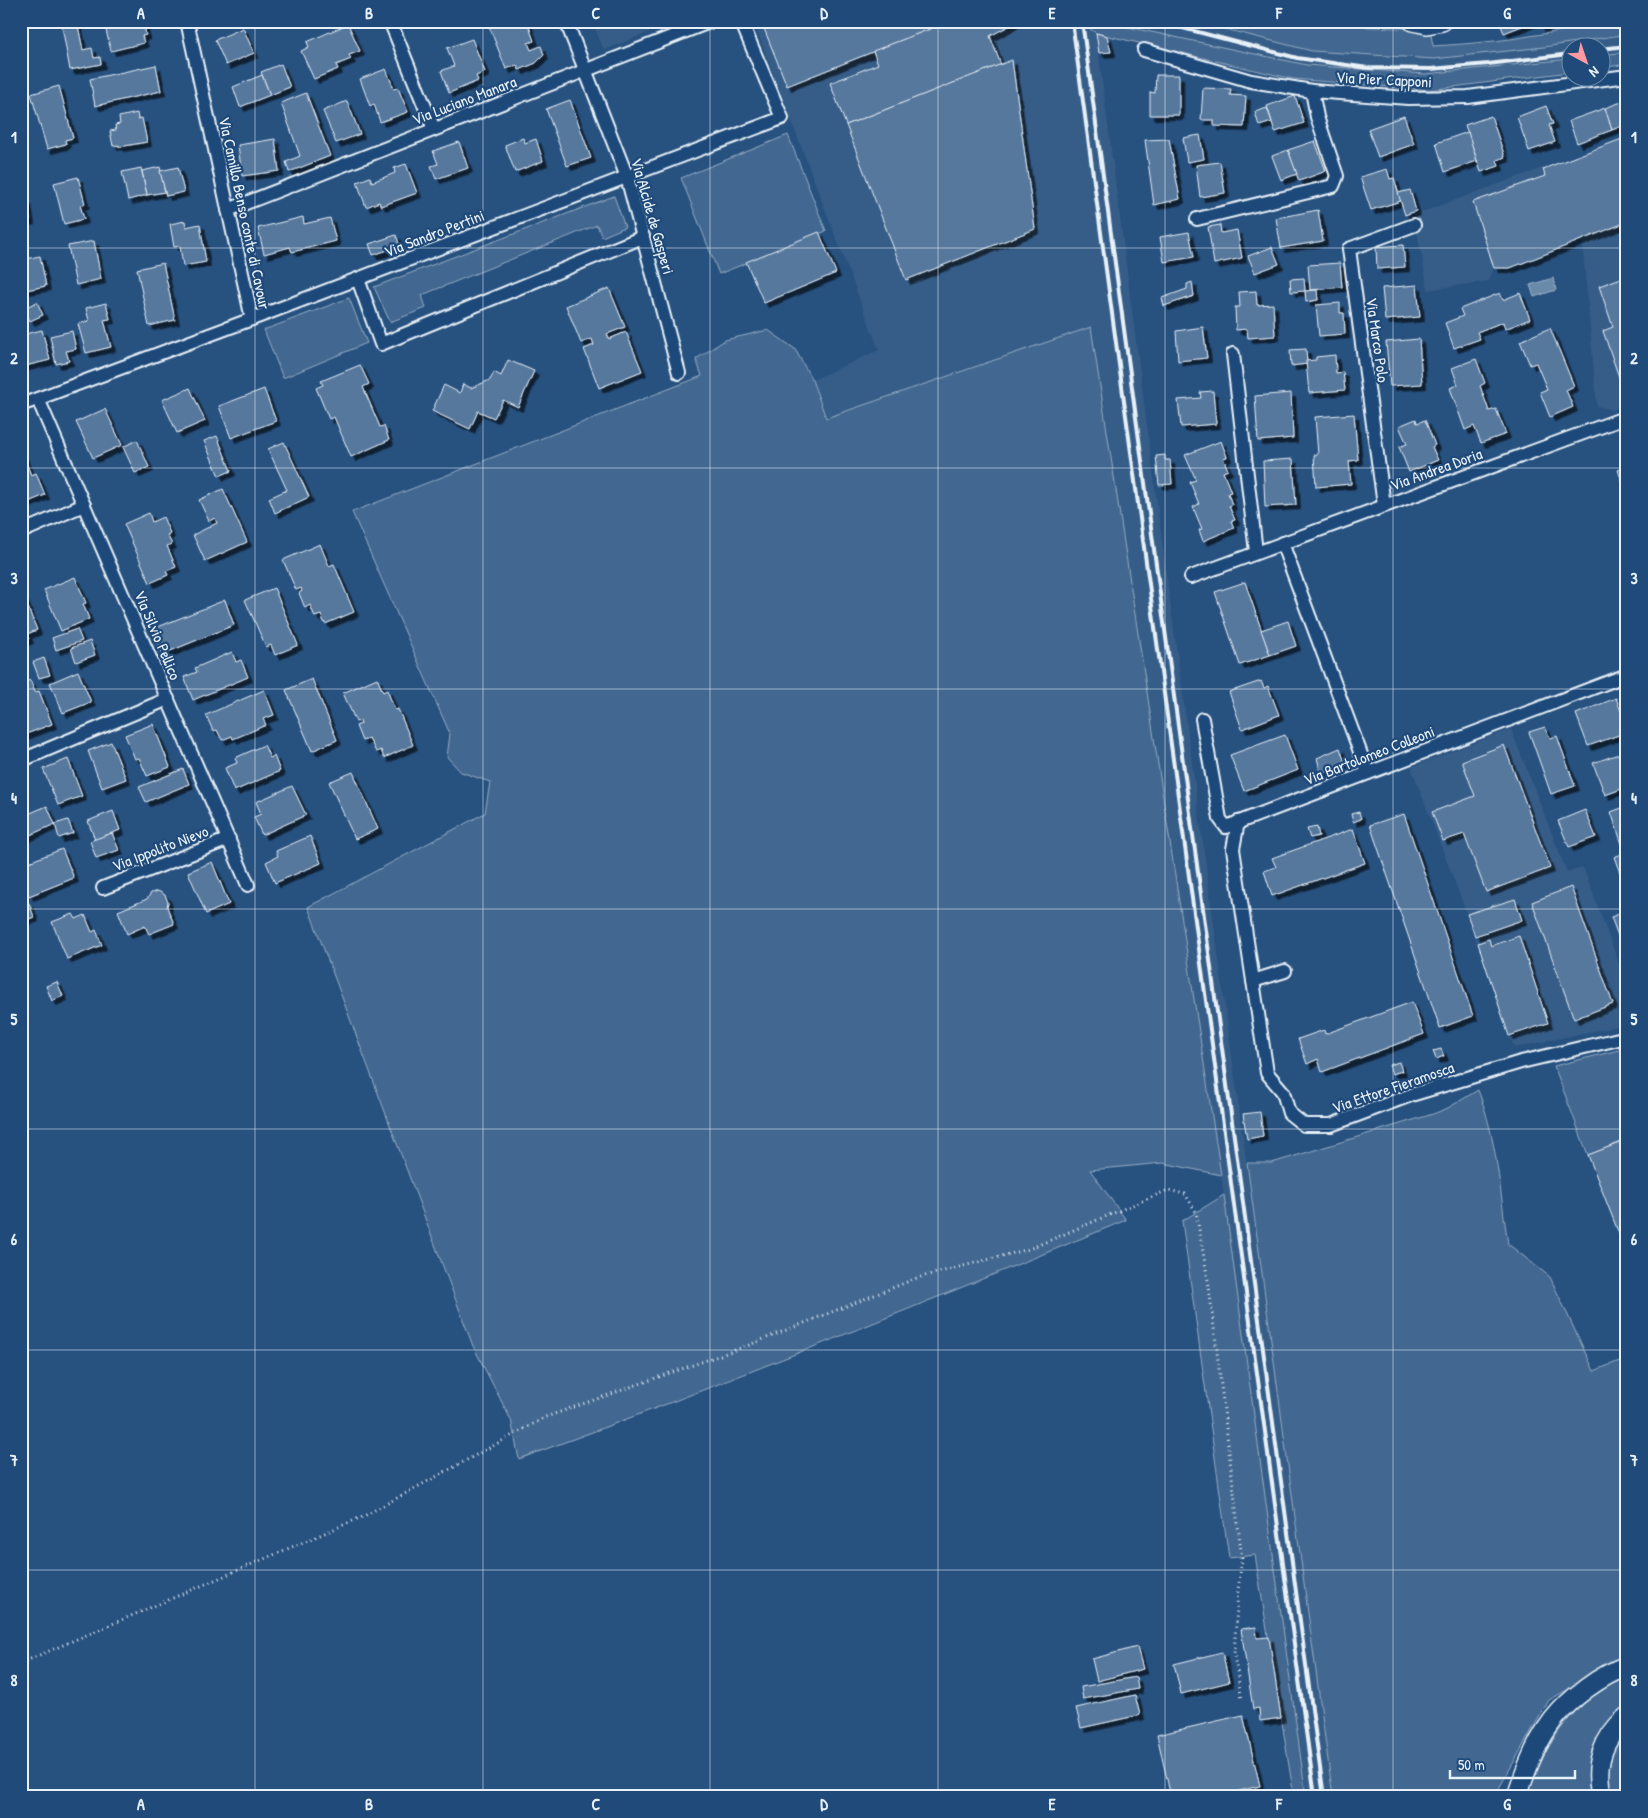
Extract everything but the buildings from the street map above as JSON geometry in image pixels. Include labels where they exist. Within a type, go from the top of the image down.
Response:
[{"type":"main road","points":[[1413,21],[1427,24],[1442,21]]},
{"type":"main road","points":[[1517,1797],[1535,1750],[1553,1720],[1583,1691],[1614,1670],[1627,1666]]},
{"type":"main road","points":[[1602,1797],[1598,1776],[1602,1751],[1612,1732],[1627,1717]]},
{"type":"street","name":"Via Camillo Benso conte di Cavour","points":[[22,403],[38,399],[252,319],[187,21]]},
{"type":"street","points":[[390,21],[434,129]]},
{"type":"street","name":"Via Alcide de Gasperi","points":[[566,21],[627,177],[679,373]]},
{"type":"street","name":"Via Luciano Manara","points":[[228,210],[712,21]]},
{"type":"street","name":"Via Sandro Pertini","points":[[252,319],[782,118],[741,21]]},
{"type":"street","name":"Via Pier Capponi","points":[[1144,50],[1251,81],[1312,91],[1408,98],[1468,97],[1627,76]]},
{"type":"street","points":[[1196,219],[1333,186],[1337,176],[1317,117],[1312,91]]},
{"type":"street","name":"Via Marco Polo","points":[[1384,505],[1349,249],[1414,226]]},
{"type":"street","points":[[358,279],[381,344],[643,236]]},
{"type":"street","points":[[1233,354],[1256,552]]},
{"type":"street","name":"Via Silvio Pellico","points":[[38,399],[248,885]]},
{"type":"street","name":"Via Andrea Doria","points":[[1191,577],[1627,417]]},
{"type":"street","points":[[21,532],[84,505]]},
{"type":"street","points":[[1282,543],[1368,773]]},
{"type":"street","name":"Via Bartolomeo Colleoni","points":[[1238,822],[1627,675]]},
{"type":"street","points":[[27,758],[168,699]]},
{"type":"street","points":[[1202,719],[1220,819],[1226,827],[1238,822]]},
{"type":"street","name":"Via Ettore Fieramosca","points":[[1238,822],[1233,849],[1267,1073],[1283,1092],[1289,1113],[1304,1125],[1331,1126],[1411,1095],[1521,1062],[1627,1037]]},
{"type":"street","name":"Via Ippolito Nievo","points":[[103,888],[229,839]]},
{"type":"street","points":[[1253,981],[1285,971]]},
{"type":"path","points":[[21,1663],[362,1517],[546,1417],[749,1346],[917,1278],[1029,1249],[1168,1190],[1186,1194],[1196,1212],[1209,1286],[1242,1559],[1234,1655],[1242,1700]]},
{"type":"shaded area","points":[[592,21],[678,21],[604,50]]},
{"type":"shaded area","points":[[753,21],[1089,21],[1090,29],[1096,33],[1166,572],[1333,1797],[1306,1797],[1221,1175],[1091,328],[826,418],[812,380],[879,350]]},
{"type":"shaded area","points":[[1089,21],[1099,21],[1307,65],[1425,74],[1560,60],[1560,73],[1429,90],[1293,79],[1096,33],[1090,29]]},
{"type":"shaded area","points":[[1099,21],[1193,21],[1312,51],[1544,47],[1560,44],[1560,60],[1425,74],[1307,65]]},
{"type":"shaded area","points":[[1193,21],[1347,21],[1368,27],[1430,29],[1433,46],[1510,39],[1593,24],[1627,21],[1627,34],[1601,38],[1560,38],[1560,44],[1434,59],[1312,51]]},
{"type":"shaded area","points":[[1627,34],[1627,52],[1610,54],[1610,38],[1601,38]]},
{"type":"shaded area","points":[[1627,52],[1627,64],[1610,67],[1610,54]]},
{"type":"shaded area","points":[[788,135],[826,231],[719,274],[681,178]]},
{"type":"shaded area","points":[[1627,137],[1627,405],[1612,410],[1597,406],[1582,240],[1510,268],[1494,268],[1488,281],[1428,290],[1414,215]]},
{"type":"shaded area","points":[[614,196],[625,227],[602,237],[597,225],[422,295],[426,308],[390,322],[374,287]]},
{"type":"shaded area","points":[[1553,278],[1556,290],[1534,297],[1530,285]]},
{"type":"shaded area","points":[[349,298],[367,343],[283,378],[264,330]]},
{"type":"shaded area","points":[[1091,327],[1221,1175],[1163,1163],[1090,1170],[1126,1220],[824,1343],[519,1459],[511,1420],[473,1346],[308,907],[485,813],[490,782],[461,772],[447,757],[450,734],[352,512],[702,376],[696,359],[725,340],[768,330],[795,349],[812,380],[826,418]]},
{"type":"shaded area","points":[[1511,729],[1567,872],[1583,867],[1627,985],[1627,1024],[1515,1048],[1411,767]]},
{"type":"shaded area","points":[[1627,1048],[1627,1140],[1588,1155],[1554,1066]]},
{"type":"shaded area","points":[[1478,1090],[1494,1146],[1508,1244],[1550,1277],[1594,1371],[1627,1358],[1627,1657],[1549,1700],[1494,1797],[1333,1797],[1247,1163],[1272,1163],[1433,1114],[1448,1108]]},
{"type":"shaded area","points":[[1224,1195],[1306,1797],[1294,1797],[1255,1555],[1229,1558],[1182,1221]]},
{"type":"shaded area","points":[[1627,1677],[1627,1707],[1622,1710],[1593,1797],[1528,1797],[1542,1759],[1564,1725],[1592,1697]]},
{"type":"shaded area","points":[[1627,1729],[1627,1797],[1610,1797],[1607,1778],[1612,1752]]},
{"type":"railway","points":[[1072,21],[1315,1797]]},
{"type":"railway","points":[[1082,21],[1324,1797]]},
{"type":"railway","points":[[1156,21],[1297,58],[1368,68],[1431,69],[1560,55]]},
{"type":"railway","points":[[1610,48],[1627,46]]}]
